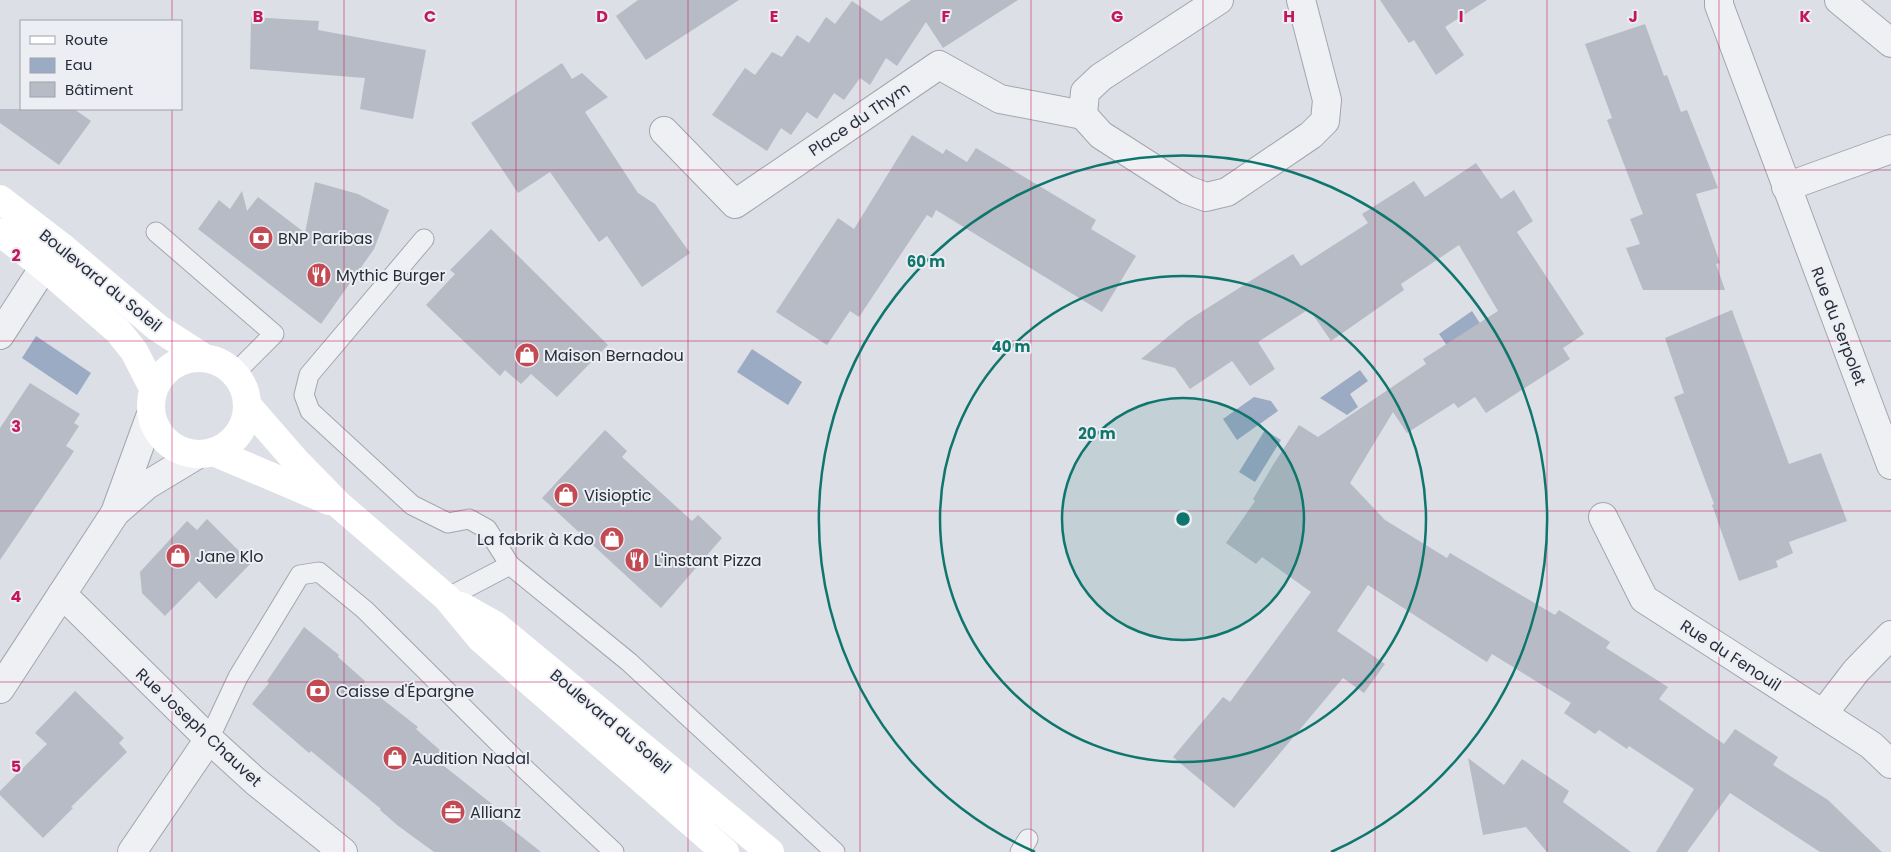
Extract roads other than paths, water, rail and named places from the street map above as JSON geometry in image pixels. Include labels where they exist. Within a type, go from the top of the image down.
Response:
[{"type":"main road","name":"Boulevard du Soleil","points":[[0,199],[61,246],[158,328],[203,357]]},
{"type":"main road","name":"Boulevard du Soleil","points":[[0,232],[118,331],[134,351],[153,388]]},
{"type":"main road","points":[[203,357],[226,365],[234,374],[242,382],[248,406],[240,434],[206,455],[166,444],[150,417],[153,388],[172,364],[203,357]]},
{"type":"main road","name":"Boulevard du Soleil","points":[[248,406],[295,460],[338,504],[447,598],[481,639],[725,852]]},
{"type":"main road","name":"Boulevard du Soleil","points":[[206,455],[338,504]]},
{"type":"main road","name":"Boulevard du Soleil","points":[[447,598],[495,625],[770,852]]},
{"type":"street","points":[[1219,0],[1101,77],[1085,92],[1083,115],[1101,135],[1187,190],[1206,197],[1227,192],[1312,135],[1325,120],[1327,100],[1301,0]]},
{"type":"street","name":"Rue du Serpolet","points":[[1719,0],[1719,5],[1786,187],[1891,465]]},
{"type":"street","points":[[1839,0],[1891,43]]},
{"type":"street","name":"Place du Thym","points":[[664,131],[735,204],[939,64],[1000,99],[1083,115]]},
{"type":"street","points":[[1786,187],[1891,148]]},
{"type":"street","points":[[0,335],[44,267]]},
{"type":"street","points":[[0,689],[115,513],[150,417]]},
{"type":"street","points":[[115,513],[147,485],[206,455]]},
{"type":"street","name":"Rue du Fenouil","points":[[1603,517],[1644,599],[1871,745],[1891,764]]},
{"type":"street","name":"Rue Joseph Chauvet","points":[[62,594],[208,739],[255,781],[343,852]]},
{"type":"street","points":[[1823,714],[1856,670],[1891,635]]},
{"type":"street","points":[[132,852],[208,739]]},
{"type":"lane","points":[[156,232],[274,334],[234,374]]},
{"type":"lane","points":[[424,239],[309,375],[304,394],[310,411],[412,504],[448,523],[469,519],[487,529],[510,565],[629,662],[835,852]]},
{"type":"lane","points":[[447,598],[510,565]]},
{"type":"lane","points":[[208,739],[238,677],[300,575],[319,572],[365,610],[525,769],[614,852]]},
{"type":"water","points":[[1472,311],[1485,331],[1452,353],[1439,334]]},
{"type":"water","points":[[36,336],[91,373],[77,395],[22,358]]},
{"type":"water","points":[[752,349],[802,382],[788,405],[737,372]]},
{"type":"water","points":[[1360,370],[1368,381],[1350,394],[1358,407],[1347,415],[1320,398]]},
{"type":"water","points":[[1254,397],[1271,401],[1278,411],[1237,440],[1223,419]]},
{"type":"water","points":[[1265,430],[1281,440],[1255,482],[1239,472]]},
{"type":"place","name":"BNP Paribas","points":[[261,238]]},
{"type":"place","name":"Mythic Burger","points":[[319,275]]},
{"type":"place","name":"Maison Bernadou","points":[[527,355]]},
{"type":"place","name":"Visioptic","points":[[566,495]]},
{"type":"place","name":"La fabrik à Kdo","points":[[612,539]]},
{"type":"place","name":"Jane Klo","points":[[178,556]]},
{"type":"place","name":"L'instant Pizza","points":[[637,560]]},
{"type":"place","name":"Caisse d'Épargne","points":[[318,691]]},
{"type":"place","name":"Audition Nadal","points":[[395,758]]},
{"type":"place","name":"Allianz","points":[[453,812]]}]
